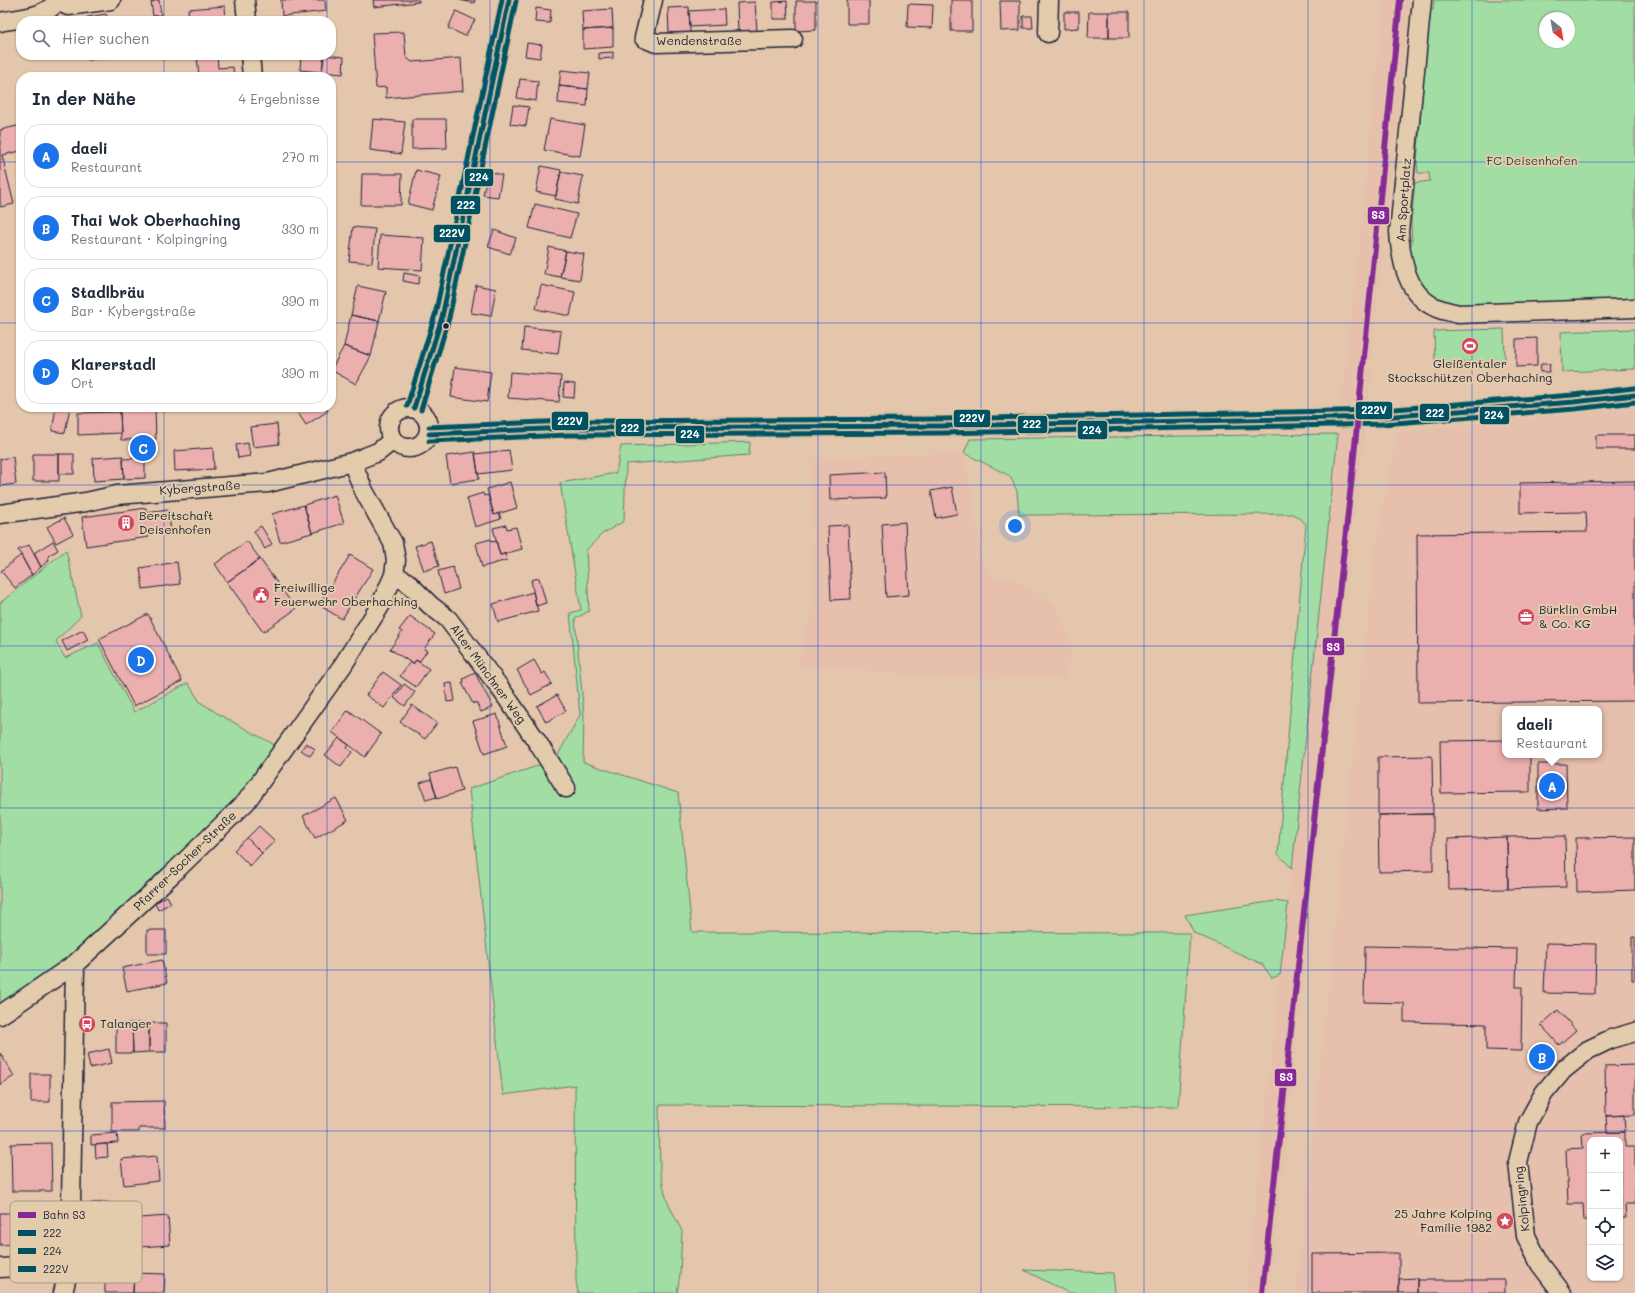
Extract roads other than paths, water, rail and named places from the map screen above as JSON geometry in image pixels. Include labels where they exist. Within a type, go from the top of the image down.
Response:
[{"type":"street","points":[[31,16],[49,10],[58,0],[68,6],[111,0]]},
{"type":"street","points":[[245,0],[247,16]]},
{"type":"street","points":[[414,408],[442,317],[509,0]]},
{"type":"street","name":"Wendenstraße","points":[[653,0],[644,38],[656,43],[793,39]]},
{"type":"street","points":[[1048,32],[1049,0]]},
{"type":"street","name":"Am Sportplatz","points":[[1422,0],[1399,232],[1401,256],[1407,275],[1421,297],[1436,308],[1458,314],[1635,308]]},
{"type":"street","points":[[0,22],[16,19]]},
{"type":"street","points":[[250,60],[252,72]]},
{"type":"street","points":[[429,434],[568,428],[942,426],[1382,417],[1574,402],[1635,395]]},
{"type":"street","points":[[405,408],[414,408],[425,415],[429,421],[429,434],[422,444],[410,448],[404,447],[393,440],[389,425],[392,417],[398,411],[405,408]]},
{"type":"street","name":"Kybergstraße","points":[[0,514],[86,502],[117,495],[268,483],[352,462],[378,452],[393,440]]},
{"type":"street","name":"Pfarrer-Socher-Straße","points":[[75,964],[170,876],[246,802],[343,665],[380,606],[394,575],[396,560],[393,543],[364,491],[352,462]]},
{"type":"street","name":"Alter Münchner Weg","points":[[394,575],[407,582],[430,605],[448,619],[530,730],[566,788]]},
{"type":"street","points":[[0,1015],[75,964]]},
{"type":"street","points":[[71,1201],[75,964]]},
{"type":"street","name":"Kolpingring","points":[[1562,1293],[1540,1264],[1526,1236],[1518,1162],[1528,1122],[1544,1093],[1563,1070],[1588,1050],[1611,1039],[1635,1032]]},
{"type":"street","points":[[0,1268],[10,1267]]},
{"type":"street","points":[[63,1293],[65,1283]]},
{"type":"rail line","name":"S3","points":[[1262,1293],[1351,485],[1400,0]]},
{"type":"place","name":"Gleißentaler Stockschützen Oberhaching","points":[[1470,346]]},
{"type":"place","name":"Stadlbräu","points":[[143,448]]},
{"type":"place","name":"Bereitschaft Deisenhofen","points":[[126,523]]},
{"type":"place","name":"Freiwillige Feuerwehr Oberhaching","points":[[261,595]]},
{"type":"place","name":"Bürklin GmbH & Co. KG","points":[[1526,617]]},
{"type":"place","name":"Klarerstadl","points":[[141,660]]},
{"type":"place","name":"daeli","points":[[1552,786]]},
{"type":"place","name":"Talanger","points":[[87,1024]]},
{"type":"place","name":"Thai Wok Oberhaching","points":[[1542,1057]]},
{"type":"place","name":"25 Jahre Kolping Familie 1982","points":[[1505,1221]]},
{"type":"park label","name":"FC Deisenhofen","points":[[1532,161]]}]
